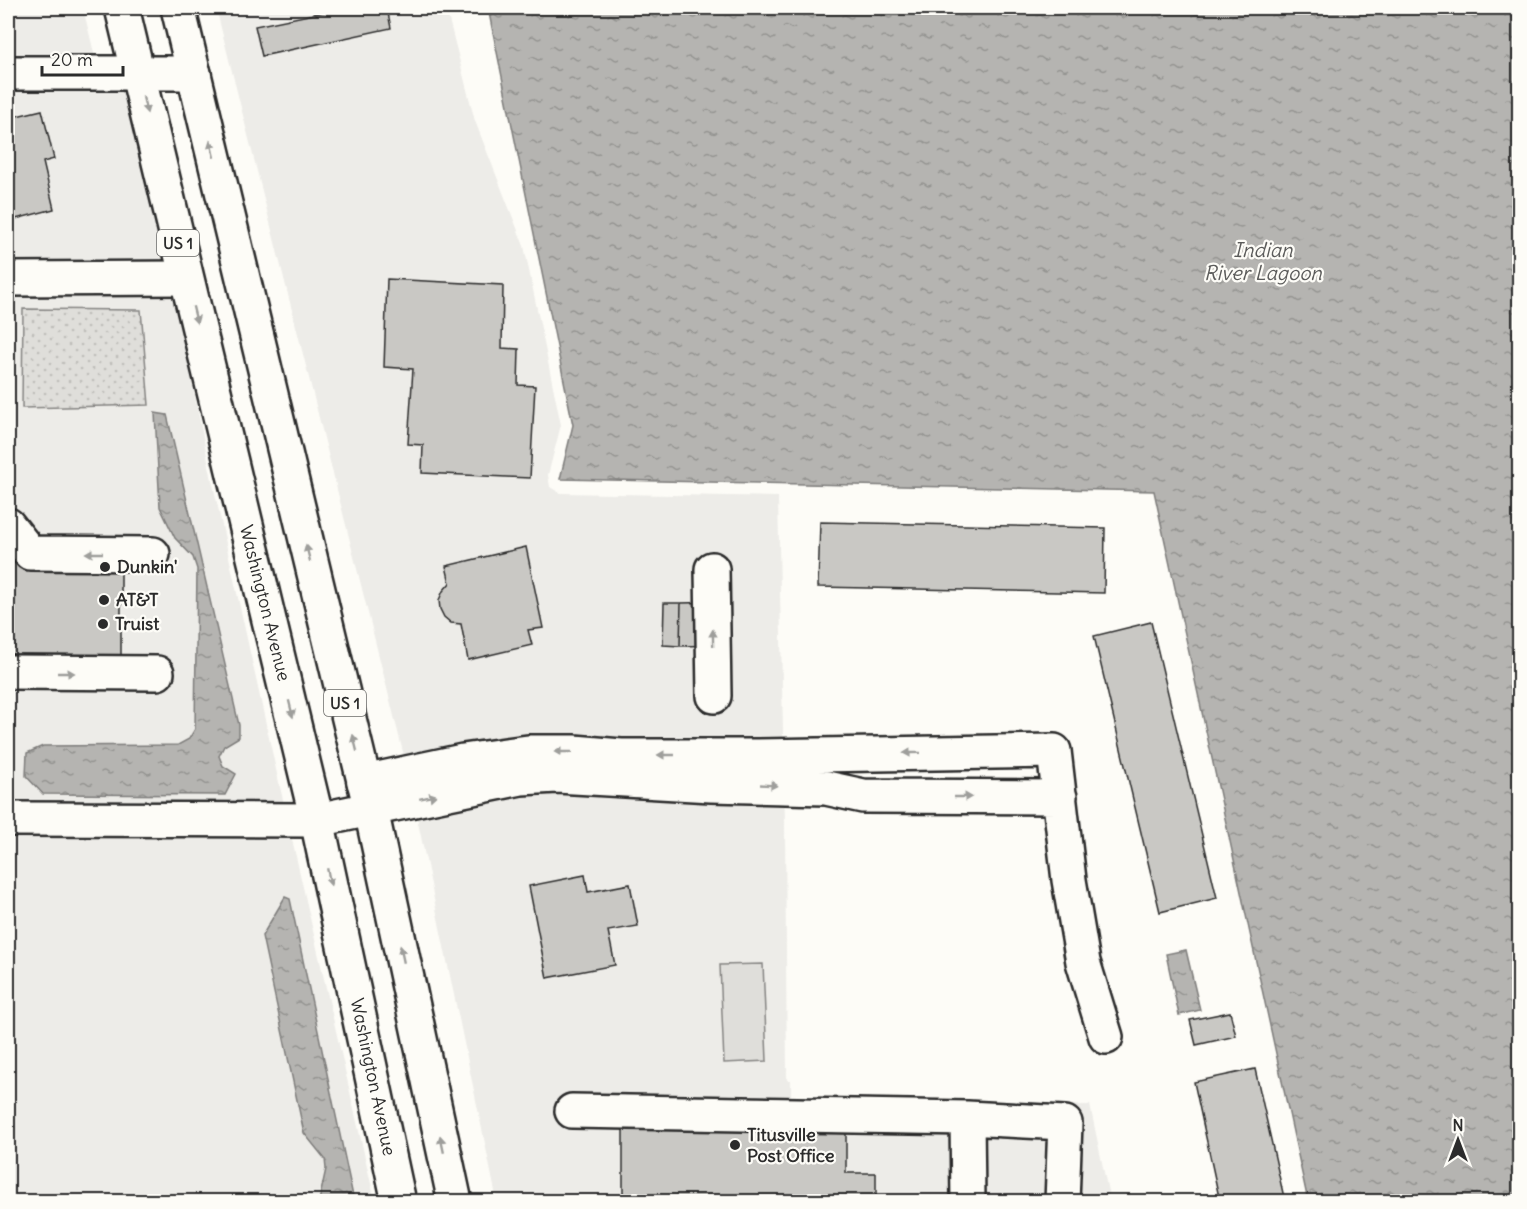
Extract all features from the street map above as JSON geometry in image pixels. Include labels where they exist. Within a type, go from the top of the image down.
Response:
[{"type":"main road","name":"Washington Avenue","points":[[122,8],[317,820],[399,1202]]},
{"type":"main road","name":"US 1","points":[[178,8],[368,796],[455,1202]]},
{"type":"main road","points":[[8,72],[194,73]]},
{"type":"main road","points":[[8,279],[186,278]]},
{"type":"main road","points":[[8,525],[30,553],[153,554]]},
{"type":"main road","points":[[712,569],[714,696]]},
{"type":"main road","points":[[8,672],[157,673]]},
{"type":"main road","points":[[8,819],[317,820],[368,796],[622,768],[711,770],[1054,751],[1069,880],[1083,962],[1106,1037]]},
{"type":"main road","points":[[711,770],[863,796],[1060,797]]},
{"type":"main road","points":[[572,1111],[967,1118],[1065,1123],[1062,1202]]},
{"type":"main road","points":[[967,1118],[968,1202]]},
{"type":"shaded area","points":[[8,8],[83,8],[95,57],[8,57]]},
{"type":"shaded area","points":[[216,8],[446,8],[475,121],[524,246],[561,425],[548,475],[550,487],[560,493],[778,497],[785,824],[787,1080],[791,1080],[791,1097],[794,1105],[803,1110],[1090,1105],[1110,1201],[497,1201],[405,760]]},
{"type":"shaded area","points":[[130,79],[212,480],[375,1201],[8,1201],[8,83]]},
{"type":"shaded area","points":[[23,309],[141,310],[149,405],[22,408]]},
{"type":"shaded area","points":[[763,964],[767,1061],[724,1063],[720,965]]},
{"type":"water","name":"Indian River Lagoon","points":[[488,8],[1519,8],[1519,1201],[1308,1201],[1154,491],[560,479],[573,425]]},
{"type":"water","points":[[155,413],[167,415],[239,725],[239,737],[224,746],[219,756],[223,766],[236,774],[225,795],[43,794],[26,776],[27,753],[43,746],[178,745],[189,739],[195,729],[197,569],[193,557],[175,538],[160,507]]},
{"type":"water","points":[[285,897],[290,899],[354,1201],[319,1201],[326,1169],[325,1159],[304,1133],[262,936]]},
{"type":"water","points":[[1186,950],[1200,1010],[1179,1015],[1166,954]]},
{"type":"building","points":[[343,8],[387,8],[391,28],[262,56],[255,26]]},
{"type":"building","points":[[42,110],[54,159],[43,162],[54,209],[8,221],[8,118]]},
{"type":"building","points":[[387,279],[503,285],[502,348],[519,349],[518,385],[535,386],[530,478],[422,473],[423,445],[408,444],[413,369],[384,367]]},
{"type":"building","points":[[820,522],[1105,528],[1104,593],[818,587]]},
{"type":"building","points":[[526,547],[543,628],[528,630],[532,645],[468,660],[461,624],[451,623],[440,609],[439,600],[450,583],[446,566]]},
{"type":"building","points":[[8,563],[121,563],[121,663],[8,662]]},
{"type":"building","points":[[722,602],[723,645],[680,646],[681,603]]},
{"type":"building","points":[[664,603],[681,603],[680,646],[663,645]]},
{"type":"building","points":[[1151,622],[1217,898],[1160,912],[1094,636]]},
{"type":"building","points":[[585,875],[588,892],[630,884],[638,926],[608,931],[615,965],[547,978],[529,886]]},
{"type":"building","points":[[1230,1012],[1236,1036],[1196,1045],[1190,1020]]},
{"type":"building","points":[[1255,1069],[1285,1202],[1220,1202],[1194,1082]]},
{"type":"building","name":"Titusville Post Office","points":[[623,1118],[846,1118],[846,1173],[876,1173],[876,1202],[623,1202]]},
{"type":"place","name":"Dunkin'","points":[[105,567]]},
{"type":"place","name":"AT&T","points":[[104,600]]},
{"type":"place","name":"Truist","points":[[103,624]]},
{"type":"place","name":"Titusville Post Office","points":[[735,1145]]}]
